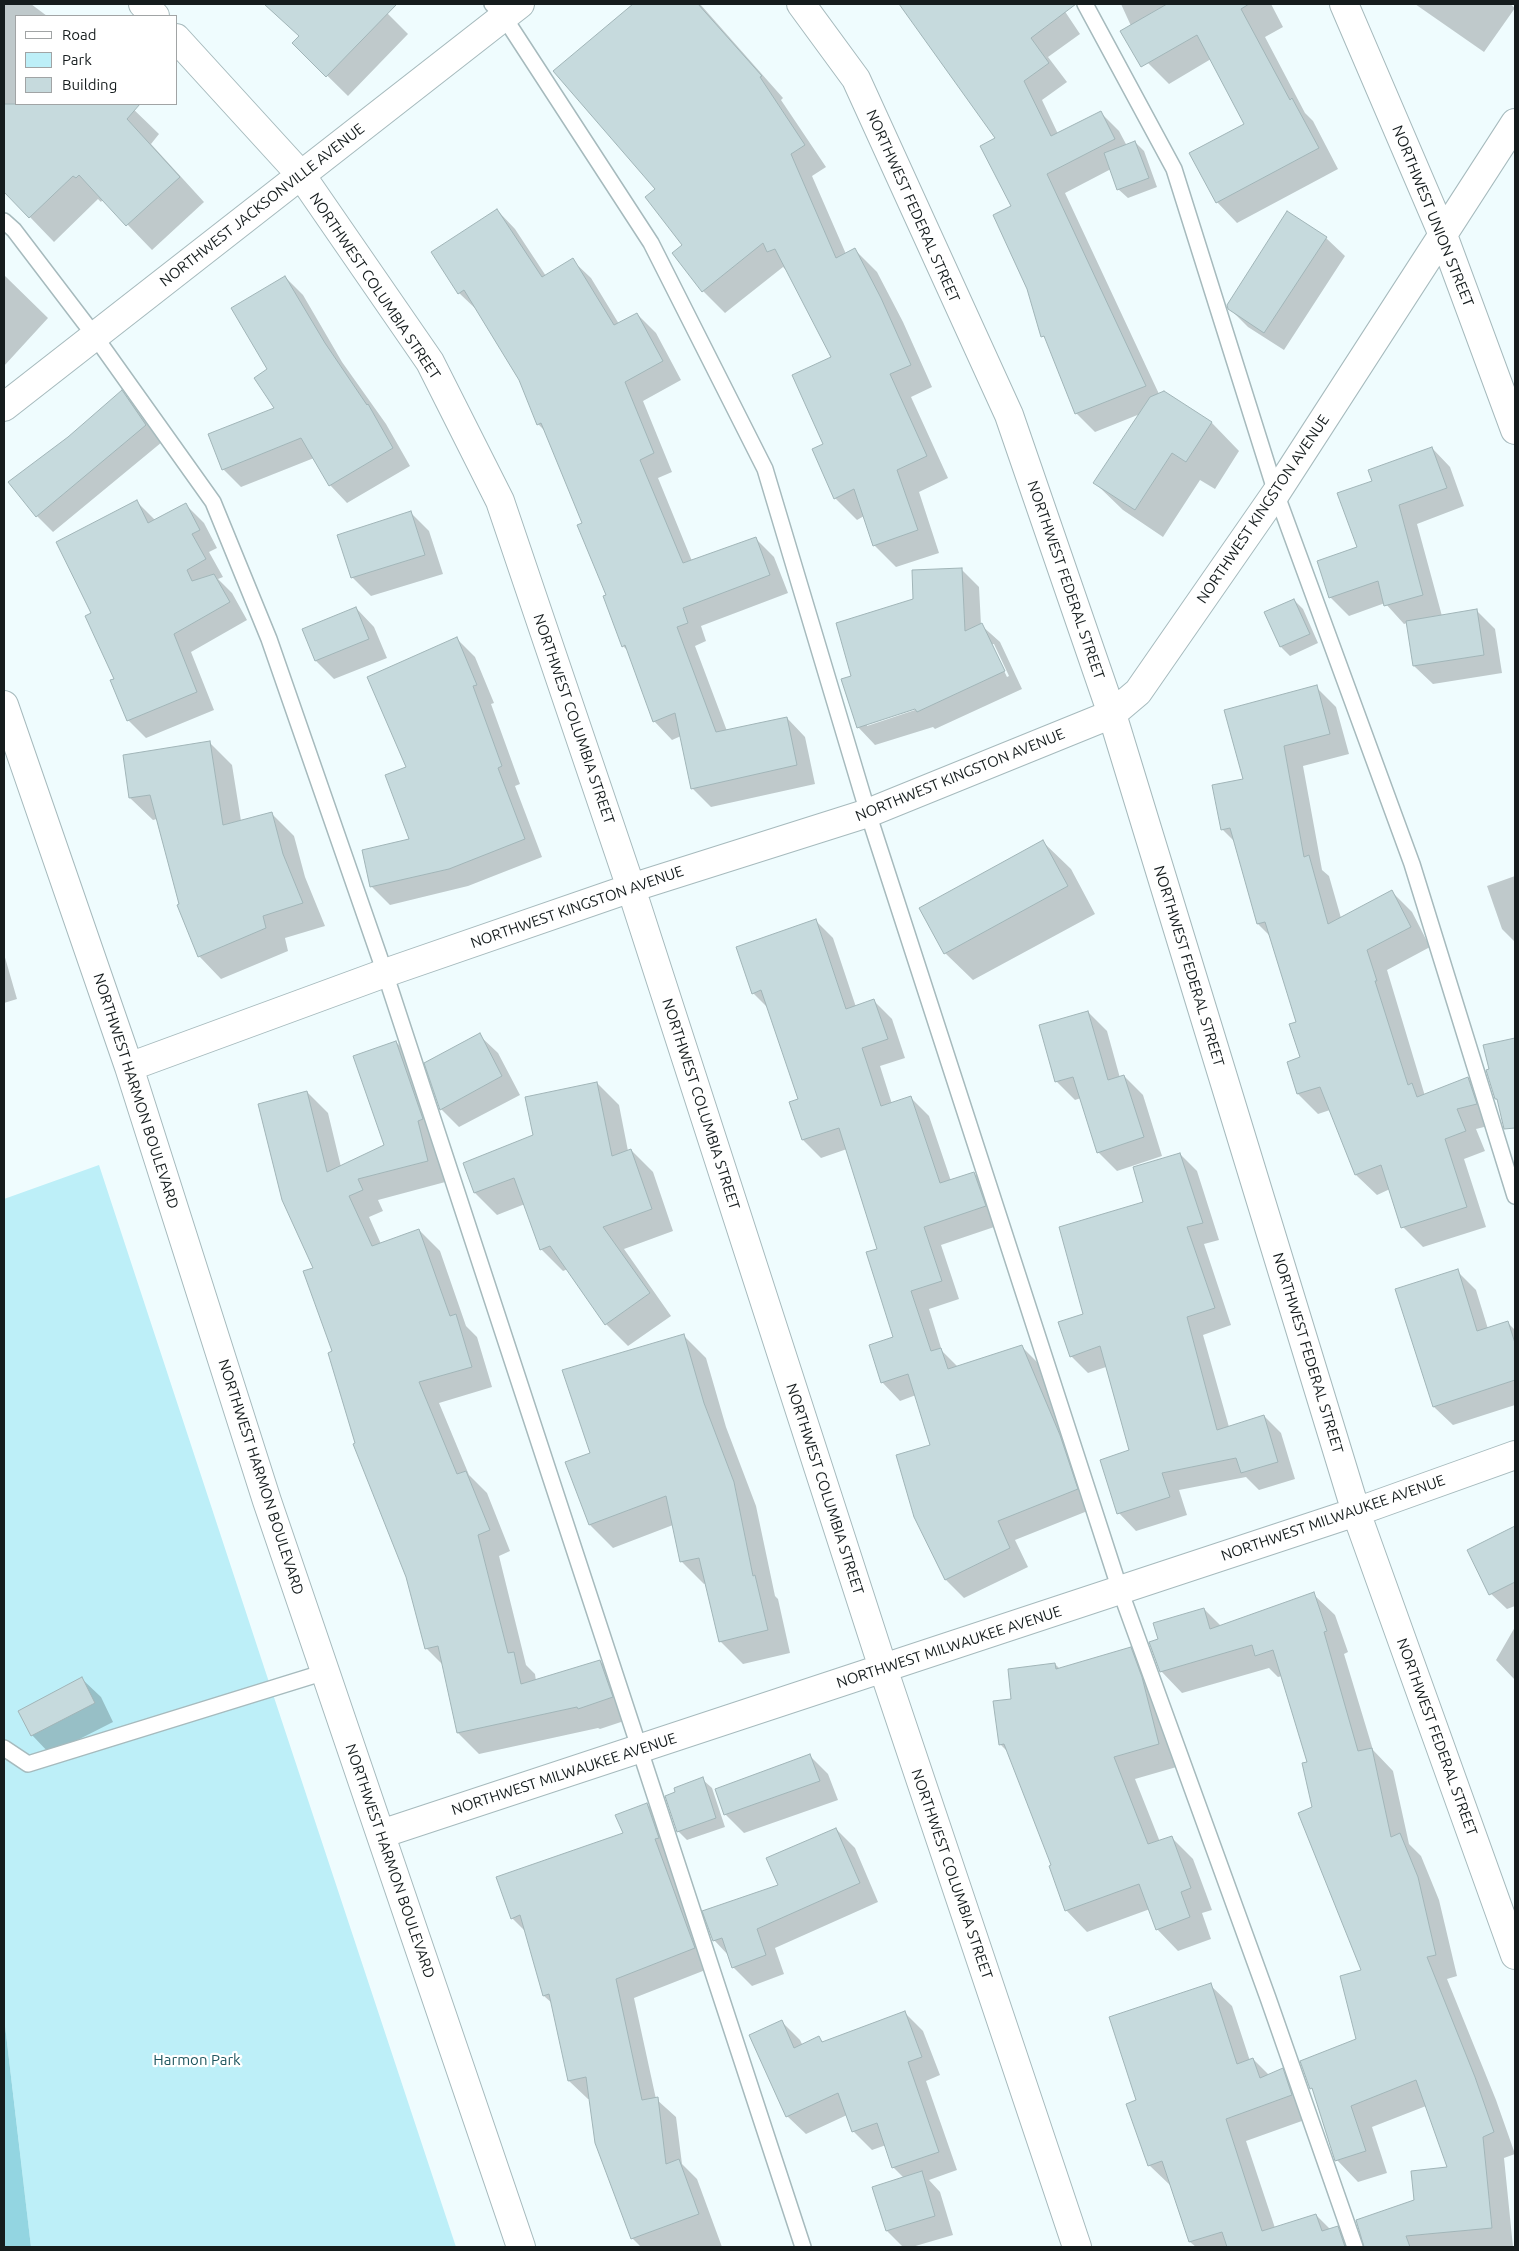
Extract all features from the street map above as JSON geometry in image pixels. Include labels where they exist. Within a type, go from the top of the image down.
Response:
[{"type":"street","points":[[143,4],[154,15]]},
{"type":"street","name":"NORTHWEST FEDERAL STREET","points":[[801,4],[856,79],[1009,415],[1112,714],[1356,1512],[1515,1955]]},
{"type":"street","name":"NORTHWEST UNION STREET","points":[[1344,4],[1443,235],[1515,430]]},
{"type":"street","name":"NORTHWEST JACKSONVILLE AVENUE","points":[[4,407],[301,175],[506,8]]},
{"type":"street","name":"NORTHWEST COLUMBIA STREET","points":[[178,40],[301,175],[430,362],[500,501],[631,888],[883,1668],[1078,2247]]},
{"type":"street","name":"NORTHWEST KINGSTON AVENUE","points":[[129,1067],[385,973],[631,888],[868,813],[1112,714],[1138,692],[1276,494],[1515,123]]},
{"type":"street","name":"NORTHWEST HARMON BOULEVARD","points":[[4,705],[129,1067],[267,1501],[521,2247]]},
{"type":"street","name":"NORTHWEST MILWAUKEE AVENUE","points":[[381,1834],[1356,1512],[1515,1455]]},
{"type":"lane","points":[[1085,4],[1174,169],[1276,494],[1412,864],[1515,1196]]},
{"type":"lane","points":[[506,8],[651,243],[765,470],[868,813],[1120,1590],[1268,1998],[1355,2247]]},
{"type":"lane","points":[[4,221],[14,230],[94,335],[214,502],[268,639],[385,973],[803,2247]]},
{"type":"lane","points":[[4,1748],[28,1764],[325,1672]]},
{"type":"green space","name":"Harmon Park","points":[[99,1165],[456,2247],[31,2247],[4,2017],[4,1199]]},
{"type":"shaded area","points":[[4,2017],[31,2247],[4,2247]]},
{"type":"building","points":[[264,4],[397,4],[326,77],[292,43],[299,36]]},
{"type":"building","points":[[633,4],[698,4],[762,76],[760,77],[805,145],[791,154],[836,258],[855,248],[881,298],[911,365],[890,374],[927,456],[897,470],[918,530],[873,546],[854,489],[834,499],[812,449],[823,444],[792,375],[831,357],[775,249],[767,252],[763,243],[702,292],[672,253],[682,245],[645,197],[655,189],[553,71]]},
{"type":"building","points":[[899,4],[1076,4],[1031,38],[1049,63],[1024,81],[1051,136],[1101,111],[1115,139],[1047,174],[1146,386],[1075,414],[1044,336],[1041,337],[1027,289],[993,215],[1011,206],[980,146],[995,138]]},
{"type":"building","points":[[1167,4],[1249,4],[1241,9],[1290,100],[1292,98],[1319,148],[1216,203],[1189,153],[1244,124],[1197,35],[1141,67],[1120,31]]},
{"type":"building","points":[[4,104],[139,105],[127,119],[180,177],[126,226],[79,175],[76,178],[73,176],[29,218],[4,192]]},
{"type":"building","points":[[1135,141],[1149,178],[1117,190],[1104,153]]},
{"type":"building","points":[[497,209],[542,277],[573,258],[614,325],[637,313],[663,361],[625,382],[654,453],[640,460],[683,563],[756,537],[770,575],[683,608],[688,623],[677,627],[716,732],[787,717],[797,765],[691,789],[675,713],[653,722],[625,645],[622,647],[603,596],[606,595],[577,525],[582,523],[541,423],[537,425],[519,380],[464,290],[458,294],[431,252]]},
{"type":"building","points":[[1287,211],[1327,237],[1264,333],[1228,309],[1227,305]]},
{"type":"building","points":[[285,276],[325,343],[368,404],[393,448],[329,486],[301,438],[222,470],[208,434],[274,408],[254,378],[267,369],[231,308]]},
{"type":"building","points":[[122,390],[146,425],[36,517],[8,482],[68,437]]},
{"type":"building","points":[[1164,391],[1212,422],[1186,462],[1172,453],[1135,510],[1093,483],[1150,397]]},
{"type":"building","points":[[1432,447],[1447,488],[1399,505],[1423,595],[1384,606],[1378,581],[1329,598],[1317,561],[1357,547],[1337,493],[1372,481],[1368,470]]},
{"type":"building","points":[[137,500],[148,523],[186,503],[200,530],[192,534],[206,559],[187,570],[192,581],[214,574],[230,602],[174,634],[197,692],[127,721],[110,680],[114,679],[85,616],[91,613],[56,542]]},
{"type":"building","points":[[411,511],[425,555],[351,578],[337,535]]},
{"type":"building","points":[[962,568],[965,631],[982,623],[1005,671],[917,712],[915,709],[857,728],[841,679],[851,676],[836,623],[913,599],[912,570]]},
{"type":"building","points":[[1294,599],[1310,634],[1280,647],[1264,612]]},
{"type":"building","points":[[356,607],[369,639],[315,661],[302,629]]},
{"type":"building","points":[[1477,609],[1484,655],[1413,666],[1406,621]]},
{"type":"building","points":[[457,637],[477,685],[473,686],[502,766],[498,768],[525,839],[449,869],[370,887],[362,850],[409,839],[385,775],[406,767],[367,677]]},
{"type":"building","points":[[1317,685],[1330,734],[1284,746],[1304,857],[1309,855],[1328,924],[1392,890],[1411,927],[1367,950],[1408,1085],[1412,1083],[1417,1097],[1468,1077],[1477,1104],[1457,1109],[1466,1131],[1445,1139],[1467,1207],[1401,1228],[1381,1165],[1355,1175],[1320,1087],[1297,1094],[1287,1062],[1300,1057],[1289,1024],[1296,1022],[1265,922],[1257,924],[1230,828],[1221,830],[1212,785],[1243,779],[1224,710]]},
{"type":"building","points":[[210,741],[223,825],[272,812],[283,854],[303,903],[263,916],[266,928],[198,957],[177,905],[179,904],[150,795],[129,798],[123,755]]},
{"type":"building","points":[[1043,840],[1068,886],[944,954],[919,908]]},
{"type":"building","points":[[816,919],[846,1009],[874,999],[888,1039],[862,1048],[881,1106],[911,1096],[940,1183],[974,1172],[986,1206],[924,1227],[942,1281],[911,1291],[931,1351],[941,1348],[948,1369],[1022,1345],[1060,1435],[1078,1489],[998,1521],[1010,1548],[945,1580],[914,1517],[896,1455],[930,1445],[908,1374],[881,1383],[869,1345],[893,1337],[866,1252],[877,1249],[839,1128],[802,1140],[789,1102],[798,1099],[761,990],[752,994],[736,947]]},
{"type":"building","points":[[1088,1011],[1108,1080],[1124,1075],[1144,1137],[1097,1153],[1073,1077],[1055,1082],[1039,1025]]},
{"type":"building","points":[[480,1033],[502,1076],[440,1110],[424,1063]]},
{"type":"building","points":[[1515,1038],[1515,1128],[1504,1129],[1497,1099],[1495,1099],[1486,1070],[1489,1069],[1483,1045]]},
{"type":"building","points":[[396,1041],[423,1119],[418,1121],[428,1161],[358,1179],[363,1190],[349,1196],[372,1246],[419,1229],[450,1316],[456,1314],[472,1367],[419,1382],[457,1474],[466,1471],[490,1530],[478,1535],[508,1653],[514,1652],[521,1684],[600,1660],[613,1697],[578,1709],[577,1707],[457,1733],[438,1646],[425,1649],[406,1577],[353,1444],[355,1443],[328,1353],[332,1351],[303,1271],[313,1268],[282,1200],[258,1104],[307,1091],[327,1172],[384,1145],[353,1056]]},
{"type":"building","points":[[597,1082],[612,1156],[631,1149],[652,1209],[603,1227],[650,1293],[605,1325],[550,1246],[540,1250],[514,1178],[474,1193],[463,1163],[533,1135],[525,1097]]},
{"type":"building","points":[[1180,1153],[1203,1223],[1187,1227],[1215,1308],[1187,1317],[1217,1430],[1264,1415],[1278,1462],[1241,1473],[1236,1458],[1162,1473],[1170,1497],[1117,1514],[1100,1460],[1129,1450],[1100,1346],[1070,1357],[1058,1322],[1083,1314],[1059,1227],[1143,1202],[1133,1167]]},
{"type":"building","points":[[1458,1269],[1477,1331],[1508,1321],[1515,1343],[1515,1380],[1433,1407],[1395,1289]]},
{"type":"building","points":[[684,1334],[704,1403],[734,1482],[753,1576],[755,1575],[768,1630],[719,1642],[699,1558],[680,1562],[666,1496],[589,1525],[565,1462],[590,1453],[562,1370]]},
{"type":"building","points":[[1515,1526],[1515,1582],[1489,1595],[1467,1550]]},
{"type":"building","points":[[1314,1592],[1327,1631],[1324,1632],[1358,1751],[1372,1748],[1391,1837],[1400,1833],[1418,1877],[1436,1955],[1427,1957],[1475,2077],[1494,2132],[1483,2137],[1492,2228],[1406,2236],[1410,2247],[1364,2247],[1356,2220],[1414,2200],[1411,2171],[1447,2167],[1416,2080],[1351,2106],[1366,2151],[1335,2161],[1312,2088],[1310,2089],[1300,2061],[1356,2039],[1340,1976],[1361,1970],[1298,1813],[1312,1807],[1302,1763],[1307,1762],[1273,1650],[1255,1656],[1252,1645],[1160,1672],[1149,1642],[1158,1639],[1153,1623],[1204,1608],[1210,1629]]},
{"type":"building","points":[[1131,1647],[1142,1677],[1159,1744],[1114,1757],[1148,1844],[1172,1836],[1191,1888],[1181,1892],[1190,1917],[1156,1930],[1139,1884],[1065,1911],[1049,1866],[1051,1865],[1004,1744],[999,1745],[993,1701],[1011,1699],[1008,1669],[1055,1663],[1056,1669]]},
{"type":"building","points":[[82,1677],[95,1703],[31,1736],[18,1711]]},
{"type":"building","points":[[810,1754],[820,1781],[724,1815],[715,1789]]},
{"type":"building","points":[[703,1777],[716,1818],[677,1832],[665,1796],[675,1792],[674,1788]]},
{"type":"building","points":[[647,1803],[659,1838],[655,1839],[695,1948],[616,1979],[642,2100],[658,2097],[666,2164],[679,2159],[699,2214],[631,2239],[595,2143],[586,2077],[568,2081],[549,1994],[543,1996],[520,1915],[511,1919],[496,1877],[623,1833],[615,1815]]},
{"type":"building","points":[[836,1828],[860,1883],[757,1929],[766,1955],[732,1968],[722,1938],[713,1941],[702,1911],[778,1885],[766,1858]]},
{"type":"building","points":[[1211,1983],[1237,2064],[1253,2058],[1260,2078],[1283,2068],[1292,2095],[1226,2119],[1262,2231],[1316,2214],[1322,2231],[1338,2226],[1345,2247],[1227,2247],[1222,2232],[1189,2242],[1162,2161],[1148,2166],[1126,2104],[1136,2100],[1109,2017]]},
{"type":"building","points":[[905,2011],[922,2057],[908,2062],[939,2152],[892,2168],[877,2123],[852,2132],[838,2093],[786,2117],[749,2035],[782,2020],[794,2048],[819,2036],[822,2042]]},
{"type":"building","points":[[922,2171],[935,2216],[886,2231],[872,2187]]}]
